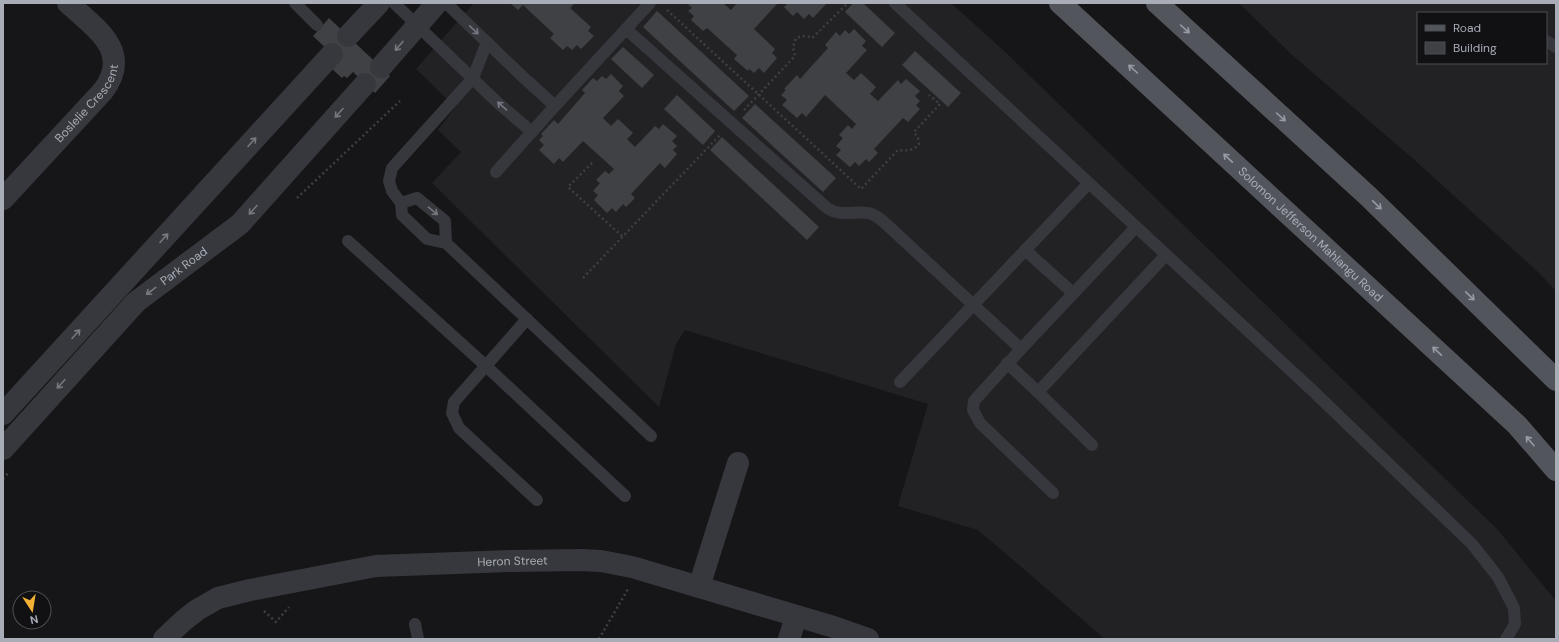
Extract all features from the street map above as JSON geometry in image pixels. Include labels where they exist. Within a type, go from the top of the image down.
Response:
[{"type":"main road","name":"Solomon Jefferson Mahlangu Road","points":[[1060,3],[1517,425],[1556,470]]},
{"type":"main road","points":[[1156,3],[1369,198],[1556,380]]},
{"type":"street","name":"Boslelie Crescent","points":[[3,199],[103,91],[113,74],[114,55],[110,45],[97,30],[68,3]]},
{"type":"street","points":[[348,36],[379,3]]},
{"type":"street","points":[[381,67],[437,3]]},
{"type":"street","points":[[3,414],[332,54]]},
{"type":"street","name":"Park Road","points":[[3,449],[136,302],[240,224],[366,84]]},
{"type":"street","points":[[699,587],[738,463]]},
{"type":"street","name":"Heron Street","points":[[164,639],[197,610],[223,596],[376,566],[511,561],[591,560],[632,567],[868,639]]},
{"type":"street","points":[[789,639],[796,617]]},
{"type":"lane","points":[[295,3],[317,25]]},
{"type":"lane","points":[[394,3],[498,103],[532,132]]},
{"type":"lane","points":[[446,3],[555,106]]},
{"type":"lane","points":[[496,172],[650,3]]},
{"type":"lane","points":[[895,3],[1313,390],[1472,544],[1498,577],[1514,608],[1515,624],[1506,639]]},
{"type":"lane","points":[[626,29],[827,208],[832,211],[845,214],[869,213],[880,218],[1020,349]]},
{"type":"lane","points":[[487,42],[473,78],[392,168],[389,181],[392,191],[401,203],[402,215],[427,239],[446,243],[651,436]]},
{"type":"lane","points":[[1547,42],[1556,47]]},
{"type":"lane","points":[[900,382],[1089,184]]},
{"type":"lane","points":[[401,203],[417,198],[445,221],[446,243]]},
{"type":"lane","points":[[1052,492],[980,423],[973,410],[974,401],[1020,349],[1136,227]]},
{"type":"lane","points":[[348,241],[486,366],[625,496]]},
{"type":"lane","points":[[1025,250],[1073,293]]},
{"type":"lane","points":[[1038,392],[1166,255]]},
{"type":"lane","points":[[527,319],[454,402],[452,413],[459,428],[537,500]]},
{"type":"lane","points":[[1007,363],[1092,445]]},
{"type":"lane","points":[[415,624],[418,639]]},
{"type":"path","points":[[665,8],[860,189],[898,150],[911,150],[916,148],[919,144],[918,138],[914,132],[940,104],[929,95]]},
{"type":"path","points":[[592,163],[568,187],[623,237]]},
{"type":"path","points":[[599,639],[628,588]]},
{"type":"path","points":[[276,622],[290,606]]},
{"type":"shaded area","points":[[474,3],[951,3],[1002,49],[1498,530],[1556,601],[1556,639],[1105,639],[978,530],[898,506],[928,404],[685,330],[676,344],[659,407],[432,183],[461,152],[438,130],[455,107],[416,69]]},
{"type":"shaded area","points":[[1239,3],[1556,3],[1556,291],[1536,270],[1410,156],[1291,54]]},
{"type":"building","points":[[510,3],[575,3],[570,8],[591,27],[588,31],[594,36],[581,49],[577,45],[572,50],[567,46],[563,50],[550,38],[554,34],[523,5],[518,10]]},
{"type":"building","points":[[687,3],[723,3],[731,10],[737,3],[778,3],[754,29],[775,49],[772,53],[777,58],[764,73],[759,68],[754,73],[749,69],[748,71],[734,59],[737,55],[707,28],[703,31],[691,20],[694,16],[688,11],[692,8]]},
{"type":"building","points":[[788,3],[826,4],[813,18],[809,14],[804,19],[797,12],[793,16],[784,7]]},
{"type":"building","points":[[853,3],[863,3],[895,33],[882,47],[845,12]]},
{"type":"building","points":[[657,11],[749,96],[734,111],[643,27]]},
{"type":"building","points":[[329,18],[390,76],[375,93],[353,72],[347,78],[344,76],[342,78],[331,68],[335,57],[313,36]]},
{"type":"building","points":[[854,29],[866,41],[862,46],[867,50],[846,73],[854,80],[861,73],[876,87],[870,94],[878,101],[898,80],[901,84],[906,79],[920,91],[915,96],[920,101],[916,105],[920,109],[908,122],[903,118],[874,149],[878,153],[869,162],[866,159],[859,166],[855,162],[850,167],[836,155],[841,150],[836,146],[843,138],[839,135],[848,125],[852,129],[856,124],[825,95],[806,117],[802,113],[797,118],[782,105],[787,100],[781,95],[786,90],[784,89],[797,75],[800,79],[828,48],[825,45],[836,32],[840,36],[845,30],[849,34]]},
{"type":"building","points":[[623,47],[654,75],[642,88],[611,59]]},
{"type":"building","points":[[915,51],[961,93],[948,107],[902,65]]},
{"type":"building","points":[[611,74],[623,86],[619,91],[624,96],[603,118],[611,126],[618,119],[633,133],[627,139],[635,147],[655,126],[659,129],[663,124],[677,136],[672,141],[677,146],[673,150],[677,154],[665,168],[660,163],[631,194],[635,198],[626,207],[623,204],[616,212],[612,208],[607,213],[594,200],[598,195],[593,191],[600,183],[596,180],[605,171],[609,174],[614,169],[583,141],[563,162],[559,158],[554,164],[539,150],[544,145],[539,140],[543,136],[541,134],[554,120],[558,124],[585,93],[582,90],[593,78],[597,81],[602,76],[606,79]]},
{"type":"building","points":[[677,95],[715,131],[703,145],[664,109]]},
{"type":"building","points":[[755,104],[836,178],[823,192],[742,118]]},
{"type":"building","points":[[722,137],[819,227],[807,240],[710,150]]}]
